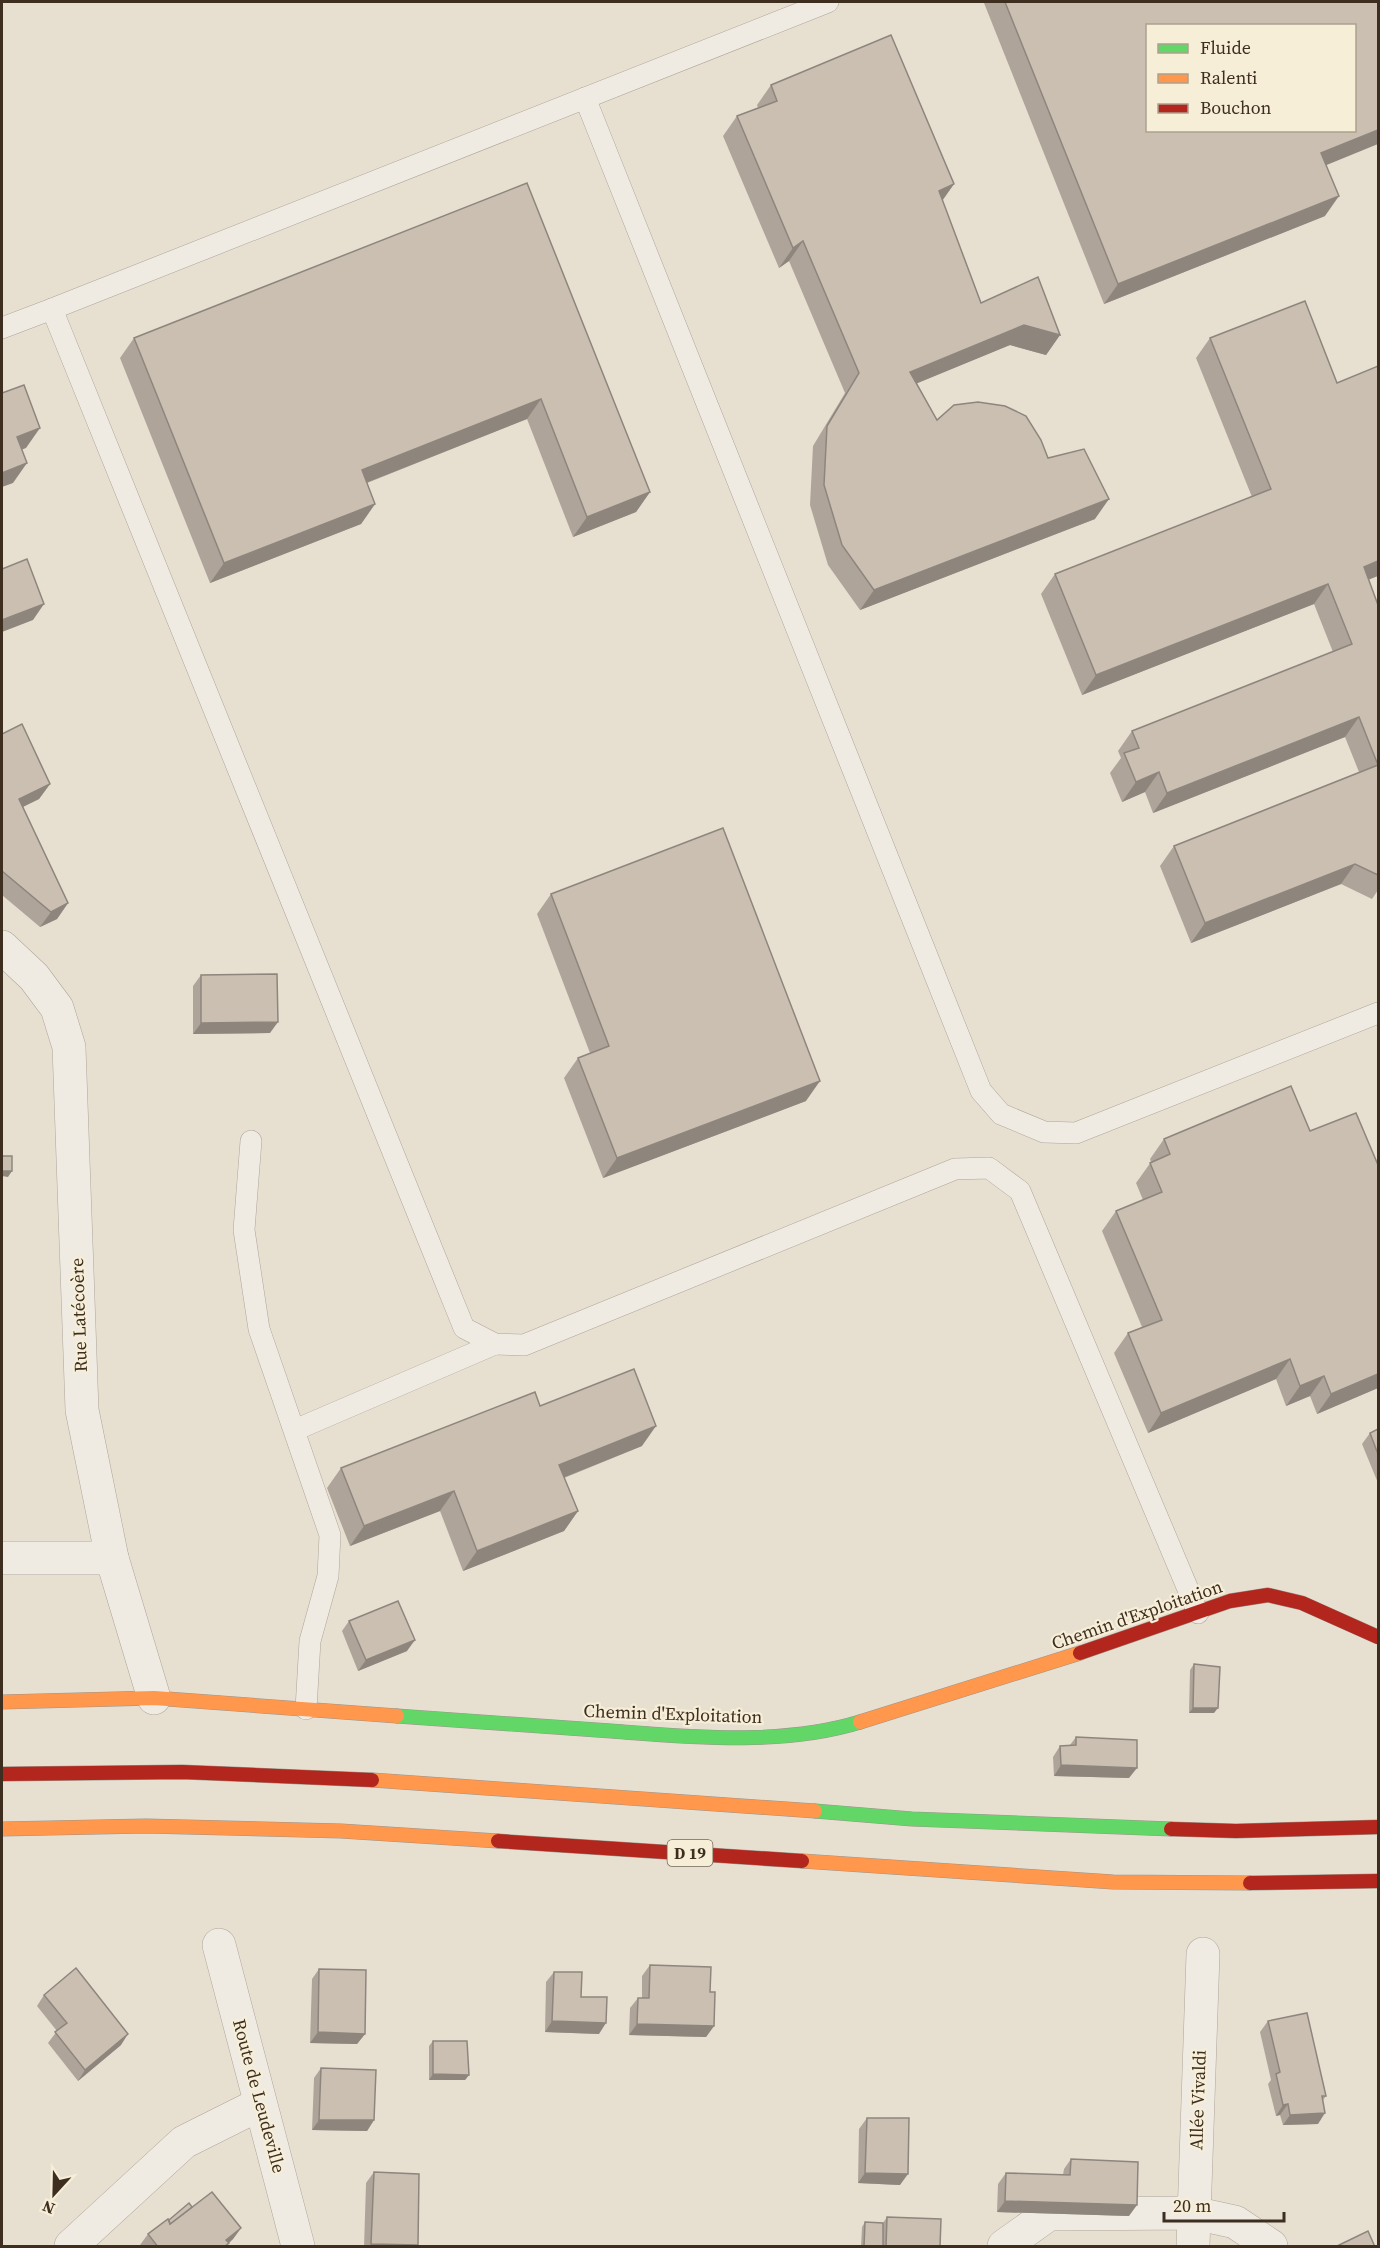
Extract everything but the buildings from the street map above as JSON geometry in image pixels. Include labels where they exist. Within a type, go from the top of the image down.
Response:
[{"type":"main road","name":"Chemin d'Exploitation","points":[[2,1702],[154,1698],[678,1736],[763,1738],[844,1727],[1062,1659],[1230,1601],[1268,1595],[1302,1603],[1378,1637]]},
{"type":"main road","points":[[2,1774],[182,1772],[345,1778],[579,1793],[912,1819],[1089,1827],[1236,1831],[1378,1827]]},
{"type":"main road","name":"D 19","points":[[2,1829],[146,1826],[341,1831],[1113,1881],[1307,1883],[1378,1881]]},
{"type":"street","name":"Rue Latécoère","points":[[2,947],[34,977],[57,1008],[69,1047],[82,1410],[112,1558],[154,1698]]},
{"type":"street","points":[[2,1558],[112,1558]]},
{"type":"street","name":"Route de Leudeville","points":[[219,1945],[298,2247]]},
{"type":"street","name":"Allée Vivaldi","points":[[1193,2247],[1203,1954]]},
{"type":"street","points":[[71,2247],[184,2142],[260,2104]]},
{"type":"street","points":[[1004,2247],[1049,2214],[1194,2213],[1235,2222],[1271,2247]]},
{"type":"lane","points":[[2,327],[828,2]]},
{"type":"lane","points":[[585,98],[981,1091],[1001,1114],[1044,1132],[1076,1133],[1378,1013]]},
{"type":"lane","points":[[52,309],[464,1328],[495,1344]]},
{"type":"lane","points":[[251,1141],[244,1230],[259,1329],[330,1535],[328,1575],[310,1641],[306,1709]]},
{"type":"lane","points":[[295,1430],[495,1344],[524,1345],[955,1169],[989,1168],[1020,1191],[1198,1613]]},
{"type":"traffic: fast","points":[[397,1716],[673,1736],[736,1738],[799,1734],[830,1730],[860,1722]]},
{"type":"traffic: fast","points":[[815,1811],[912,1819],[1171,1829]]},
{"type":"traffic: slow","points":[[860,1722],[1080,1653]]},
{"type":"traffic: slow","points":[[2,1702],[154,1698],[397,1716]]},
{"type":"traffic: slow","points":[[372,1780],[815,1811]]},
{"type":"traffic: slow","points":[[2,1829],[146,1826],[341,1831],[498,1841]]},
{"type":"traffic: slow","points":[[802,1861],[1113,1882],[1250,1883]]},
{"type":"traffic: jam","points":[[1080,1653],[1230,1601],[1268,1595],[1302,1603],[1378,1637]]},
{"type":"traffic: jam","points":[[2,1774],[182,1772],[372,1780]]},
{"type":"traffic: jam","points":[[1171,1829],[1236,1831],[1378,1827]]},
{"type":"traffic: jam","points":[[498,1841],[802,1861]]},
{"type":"traffic: jam","points":[[1250,1883],[1378,1881]]}]
